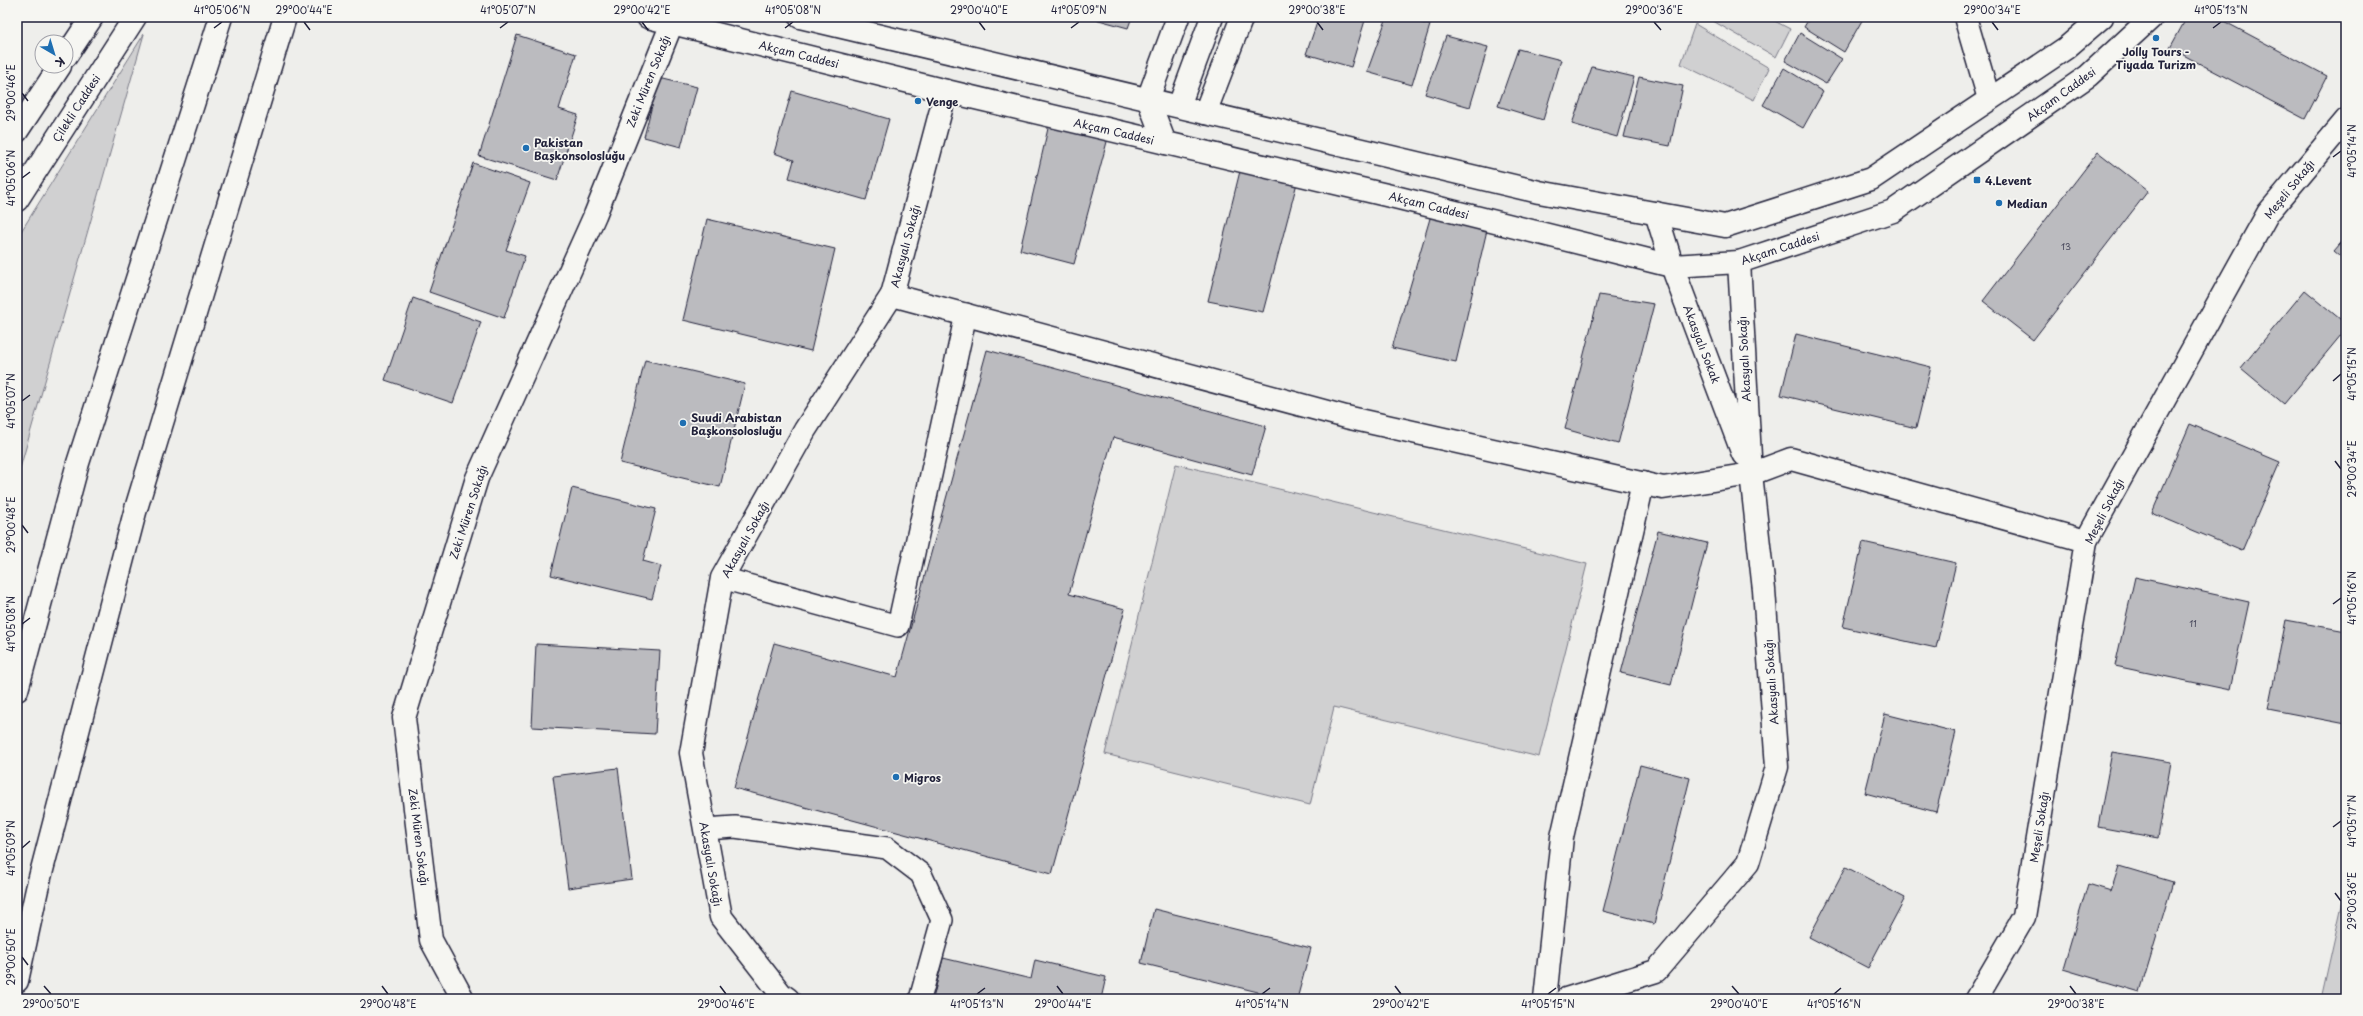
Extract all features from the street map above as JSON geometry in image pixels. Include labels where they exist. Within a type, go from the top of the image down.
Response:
[{"type":"main road","points":[[74,44],[92,17]]},
{"type":"main road","name":"Çilekli Caddesi","points":[[17,200],[135,17]]},
{"type":"main road","name":"Akçam Caddesi","points":[[648,17],[946,91],[1399,198],[1672,266],[1739,262],[1893,211],[2088,76],[2152,17]]},
{"type":"main road","points":[[800,17],[1539,192],[1725,226],[1871,179],[2066,48],[2102,17]]},
{"type":"main road","points":[[1165,143],[1148,99],[1178,17]]},
{"type":"main road","points":[[1179,106],[1212,17]]},
{"type":"main road","points":[[1205,113],[1242,17]]},
{"type":"main road","points":[[1965,17],[1989,99]]},
{"type":"main road","points":[[17,981],[37,889],[135,512],[284,21]]},
{"type":"main road","points":[[17,690],[78,463],[218,22]]},
{"type":"main road","name":"Zeki Müren Sokağı","points":[[463,999],[431,940],[404,718],[477,478],[595,215],[672,23]]},
{"type":"main road","points":[[17,131],[55,74]]},
{"type":"main road","name":"Akasyalı Sokağı","points":[[788,999],[781,994],[721,917],[691,752],[722,578],[805,430],[892,294],[946,91]]},
{"type":"main road","name":"Meşeli Sokağı","points":[[1976,999],[2024,916],[2086,541],[2268,213],[2346,120]]},
{"type":"main road","name":"Akasyalı Sokak","points":[[1656,214],[1672,266],[1751,474]]},
{"type":"main road","name":"Akasyalı Sokağı","points":[[1566,999],[1656,971],[1748,863],[1777,767],[1764,590],[1751,474],[1739,262]]},
{"type":"main road","points":[[892,294],[1346,417],[1663,488],[1751,474],[1791,459],[2086,541]]},
{"type":"main road","points":[[1545,999],[1562,837],[1643,483]]},
{"type":"lane","points":[[722,578],[898,626],[966,314]]},
{"type":"lane","points":[[705,829],[735,827],[887,848],[921,874],[942,920],[920,999]]},
{"type":"shaded area","points":[[1706,17],[1767,17],[1790,29],[1776,57]]},
{"type":"shaded area","points":[[1695,24],[1769,68],[1754,100],[1681,64]]},
{"type":"shaded area","points":[[144,34],[17,479],[17,238]]},
{"type":"shaded area","points":[[1176,464],[1587,564],[1539,757],[1334,707],[1310,805],[1105,754]]},
{"type":"shaded area","points":[[2346,887],[2346,999],[2321,999]]},
{"type":"building","points":[[1088,17],[1132,17],[1128,28]]},
{"type":"building","points":[[1319,17],[1366,17],[1351,67],[1306,54]]},
{"type":"building","points":[[1387,17],[1399,17],[1430,25],[1412,85],[1367,72]]},
{"type":"building","points":[[1810,17],[1864,17],[1844,52],[1804,27]]},
{"type":"building","points":[[2187,17],[2216,17],[2327,76],[2305,119],[2170,48]]},
{"type":"building","points":[[1800,33],[1842,59],[1826,84],[1785,61]]},
{"type":"building","points":[[517,35],[576,54],[559,109],[578,115],[557,180],[479,156]]},
{"type":"building","points":[[1446,36],[1488,47],[1470,107],[1425,94]]},
{"type":"building","points":[[1518,49],[1561,60],[1543,120],[1498,106]]},
{"type":"building","points":[[1592,67],[1634,77],[1617,137],[1572,124]]},
{"type":"building","points":[[1784,68],[1823,92],[1803,128],[1763,105]]},
{"type":"building","points":[[1639,77],[1683,86],[1670,146],[1624,137]]},
{"type":"building","points":[[659,78],[697,87],[681,147],[644,137]]},
{"type":"building","points":[[792,91],[889,119],[866,200],[789,178],[794,160],[774,153]]},
{"type":"building","points":[[1049,124],[1108,138],[1074,264],[1020,250]]},
{"type":"building","points":[[2098,152],[2148,191],[2033,340],[1983,301]]},
{"type":"building","points":[[473,163],[530,183],[506,250],[525,256],[504,318],[429,292]]},
{"type":"building","points":[[1240,171],[1297,183],[1263,312],[1208,301]]},
{"type":"building","points":[[1431,215],[1487,230],[1456,362],[1392,348]]},
{"type":"building","points":[[707,219],[835,249],[811,351],[683,320]]},
{"type":"building","points":[[2346,237],[2346,261],[2334,251]]},
{"type":"building","points":[[2305,290],[2346,324],[2346,329],[2284,404],[2241,368]]},
{"type":"building","points":[[1599,295],[1654,304],[1618,444],[1565,429]]},
{"type":"building","points":[[413,298],[481,322],[453,403],[385,380]]},
{"type":"building","points":[[1796,334],[1931,367],[1916,428],[1781,395]]},
{"type":"building","points":[[987,350],[1266,426],[1252,475],[1113,437],[1069,594],[1125,609],[1052,874],[734,788],[774,643],[897,677]]},
{"type":"building","points":[[645,360],[745,384],[720,487],[620,463]]},
{"type":"building","points":[[2190,424],[2280,462],[2242,551],[2152,513]]},
{"type":"building","points":[[572,488],[656,509],[643,561],[661,566],[652,599],[551,575]]},
{"type":"building","points":[[1658,531],[1707,543],[1671,685],[1621,673]]},
{"type":"building","points":[[1863,542],[1956,563],[1936,648],[1843,627]]},
{"type":"building","points":[[2135,577],[2249,602],[2230,690],[2115,666]]},
{"type":"building","points":[[2286,620],[2346,631],[2346,724],[2268,709]]},
{"type":"building","points":[[536,644],[660,651],[655,734],[532,727]]},
{"type":"building","points":[[1885,714],[1956,732],[1936,812],[1865,793]]},
{"type":"building","points":[[2112,752],[2171,762],[2158,838],[2098,827]]},
{"type":"building","points":[[1640,765],[1690,778],[1654,924],[1603,911]]},
{"type":"building","points":[[618,768],[632,879],[568,888],[553,776]]},
{"type":"building","points":[[2119,866],[2173,882],[2140,992],[2063,969],[2088,884],[2111,891]]},
{"type":"building","points":[[1846,867],[1905,898],[1868,968],[1809,937]]},
{"type":"building","points":[[1154,909],[1311,948],[1297,999],[1286,999],[1141,963]]},
{"type":"building","points":[[943,958],[1031,979],[1035,960],[1106,977],[1101,999],[933,999]]},
{"type":"place","name":"Jolly Tours - Tiyada Turizm","points":[[2156,38]]},
{"type":"place","name":"Venge","points":[[918,101]]},
{"type":"place","name":"Pakistan Başkonsolosluğu","points":[[526,148]]},
{"type":"place","name":"4.Levent","points":[[1977,180]]},
{"type":"place","name":"Median","points":[[1999,203]]},
{"type":"place","name":"Suudi Arabistan Başkonsolosluğu","points":[[683,423]]},
{"type":"place","name":"Migros","points":[[896,777]]}]
